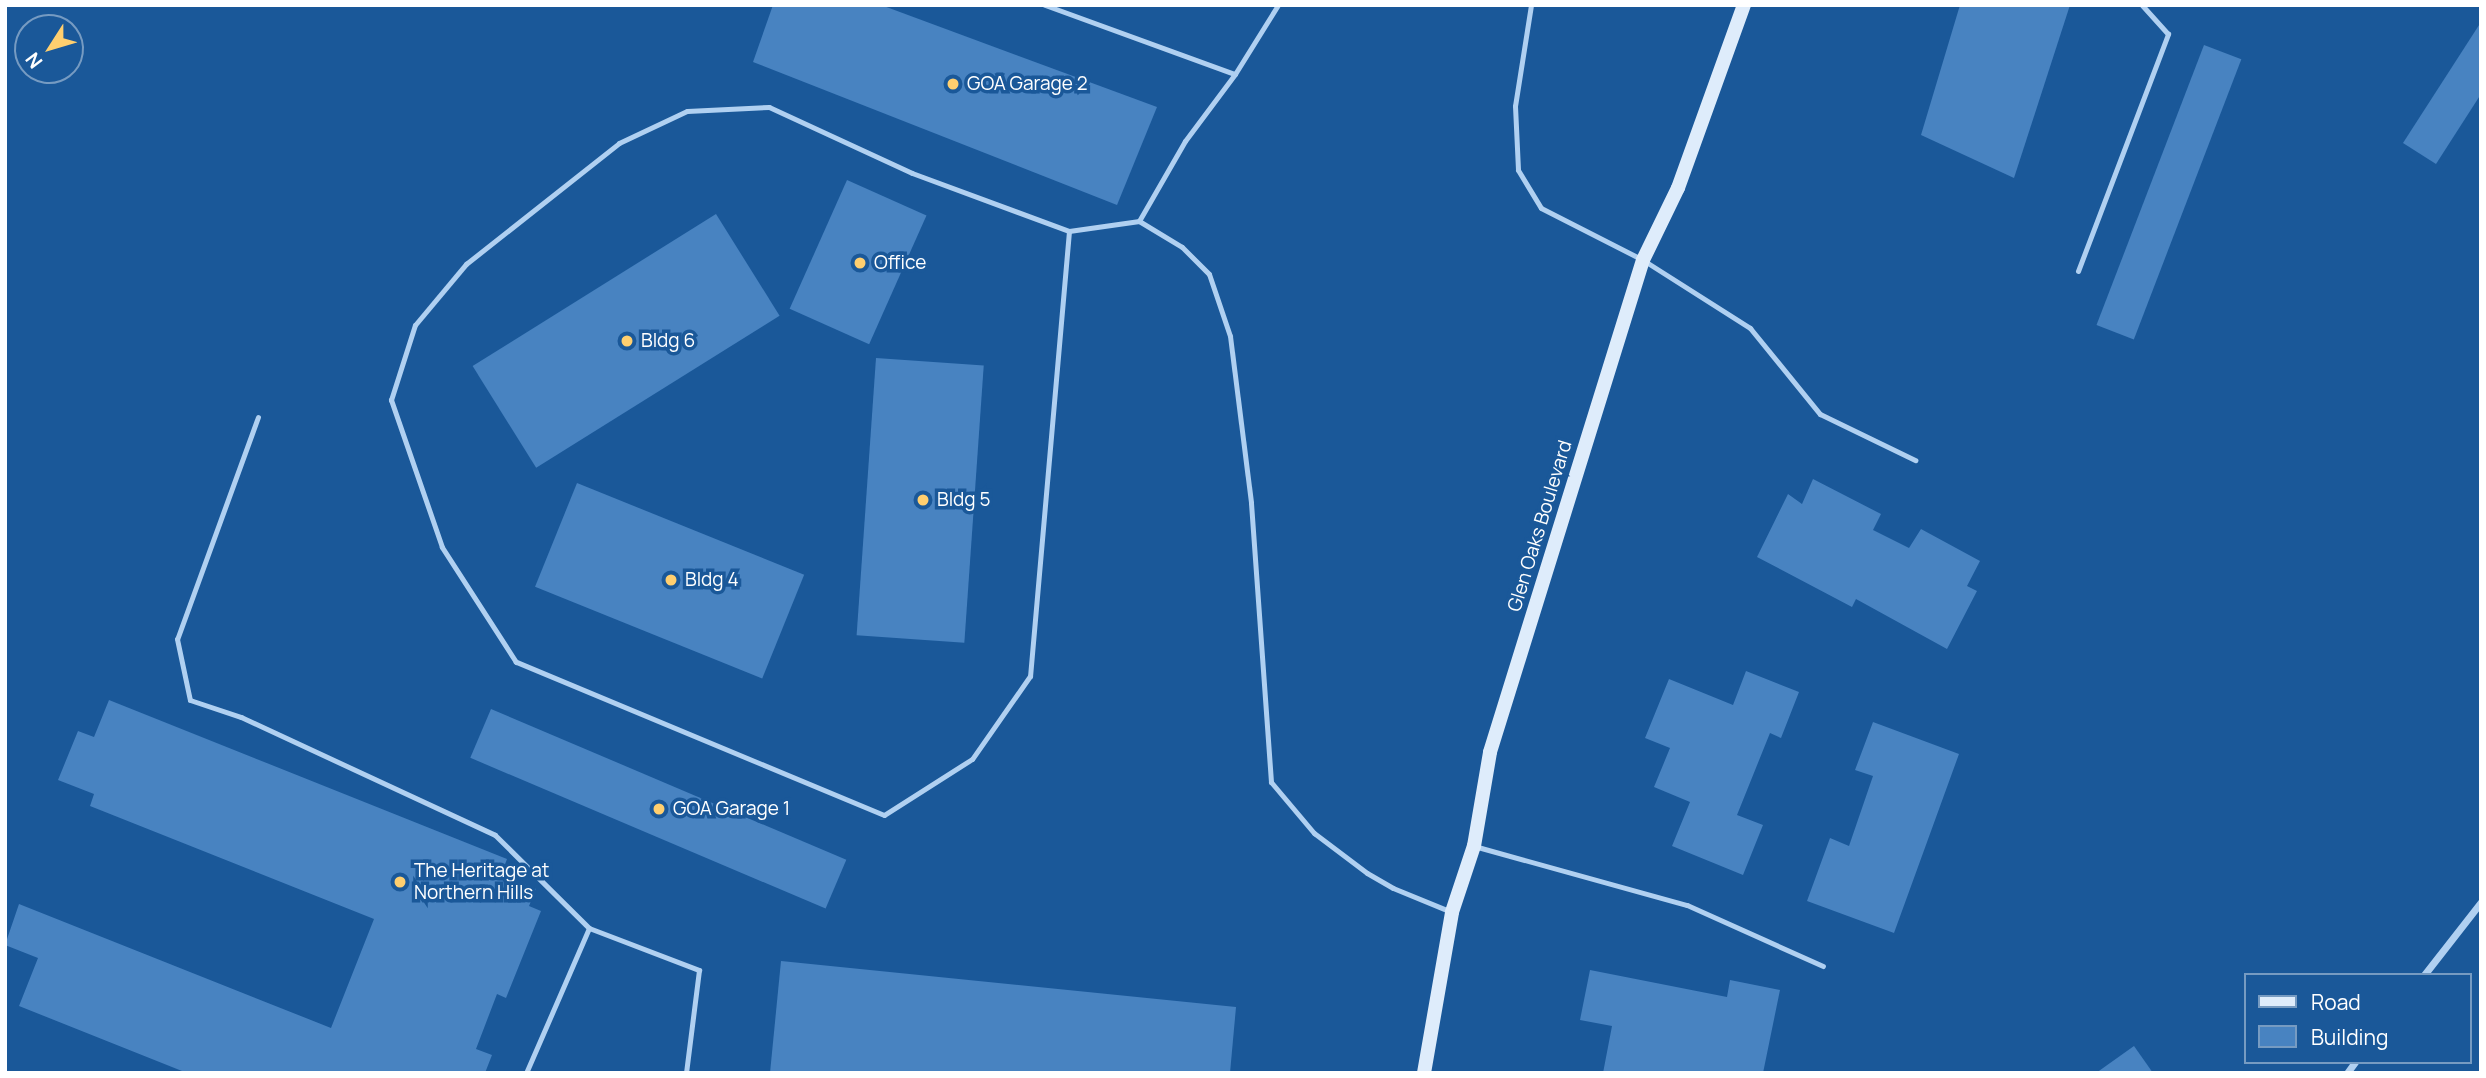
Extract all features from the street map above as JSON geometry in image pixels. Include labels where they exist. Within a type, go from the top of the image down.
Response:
[{"type":"main road","name":"Glen Oaks Boulevard","points":[[1424,1073],[1452,912],[1474,846],[1490,752],[1643,260],[1678,188],[1744,5]]},
{"type":"street","points":[[2426,973],[2481,902]]},
{"type":"lane","points":[[1045,5],[1235,74]]},
{"type":"lane","points":[[1139,221],[1185,141],[1235,74],[1278,5]]},
{"type":"lane","points":[[1531,5],[1515,106],[1518,170],[1541,208],[1643,260],[1750,328],[1820,414],[1915,460]]},
{"type":"lane","points":[[2078,271],[2168,34],[2142,5]]},
{"type":"lane","points":[[1069,230],[1030,676],[972,759],[884,815],[516,662],[442,547],[391,400],[415,325],[466,264],[619,143],[687,111],[769,107],[912,173],[1069,230],[1139,221],[1182,247],[1209,274],[1230,336],[1251,503],[1271,782],[1314,833],[1367,873],[1393,888],[1452,912]]},
{"type":"lane","points":[[258,417],[177,639],[190,700],[241,717],[495,835],[589,928],[699,970],[686,1073]]},
{"type":"lane","points":[[1474,846],[1687,905],[1823,966]]},
{"type":"lane","points":[[526,1073],[589,928]]},
{"type":"building","name":"GOA Garage 2","points":[[773,5],[881,5],[1157,107],[1117,205],[753,62]]},
{"type":"building","points":[[1960,5],[2070,5],[2014,178],[1921,135]]},
{"type":"building","points":[[2481,22],[2481,94],[2436,164],[2403,143]]},
{"type":"building","points":[[2204,45],[2241,59],[2134,339],[2096,325]]},
{"type":"building","name":"Office","points":[[847,180],[926,215],[869,344],[790,309]]},
{"type":"building","name":"Bldg 6","points":[[716,214],[780,316],[536,468],[473,366]]},
{"type":"building","name":"Bldg 5","points":[[876,358],[984,366],[964,643],[857,635]]},
{"type":"building","points":[[1813,479],[1881,514],[1873,530],[1909,548],[1921,529],[1980,561],[1967,586],[1977,591],[1947,649],[1856,599],[1852,607],[1757,557],[1788,494],[1802,504]]},
{"type":"building","name":"Bldg 4","points":[[577,483],[804,575],[762,679],[535,587]]},
{"type":"building","points":[[1746,671],[1799,692],[1781,738],[1770,733],[1737,815],[1763,825],[1743,875],[1672,846],[1690,802],[1654,787],[1670,748],[1645,738],[1669,679],[1733,705]]},
{"type":"building","name":"The Heritage at Northern Hills","points":[[109,700],[507,859],[501,875],[536,889],[529,906],[541,911],[506,998],[497,994],[476,1049],[492,1055],[485,1073],[187,1073],[19,1006],[38,958],[5,945],[19,904],[331,1028],[374,919],[90,806],[94,794],[58,780],[78,731],[94,737]]},
{"type":"building","name":"GOA Garage 1","points":[[491,709],[846,860],[826,909],[470,758]]},
{"type":"building","points":[[1873,722],[1959,754],[1894,933],[1807,901],[1830,838],[1849,846],[1873,776],[1855,770]]},
{"type":"building","points":[[781,961],[1236,1007],[1230,1073],[770,1073]]},
{"type":"building","points":[[1590,970],[1727,997],[1730,980],[1780,990],[1763,1073],[1603,1073],[1612,1026],[1580,1020]]},
{"type":"building","points":[[2134,1046],[2153,1073],[2096,1073]]},
{"type":"place","name":"GOA Garage 2","points":[[953,84]]},
{"type":"place","name":"Office","points":[[860,263]]},
{"type":"place","name":"Bldg 6","points":[[627,341]]},
{"type":"place","name":"Bldg 5","points":[[923,500]]},
{"type":"place","name":"Bldg 4","points":[[671,580]]},
{"type":"place","name":"GOA Garage 1","points":[[659,809]]},
{"type":"place","name":"The Heritage at Northern Hills","points":[[400,882]]}]
